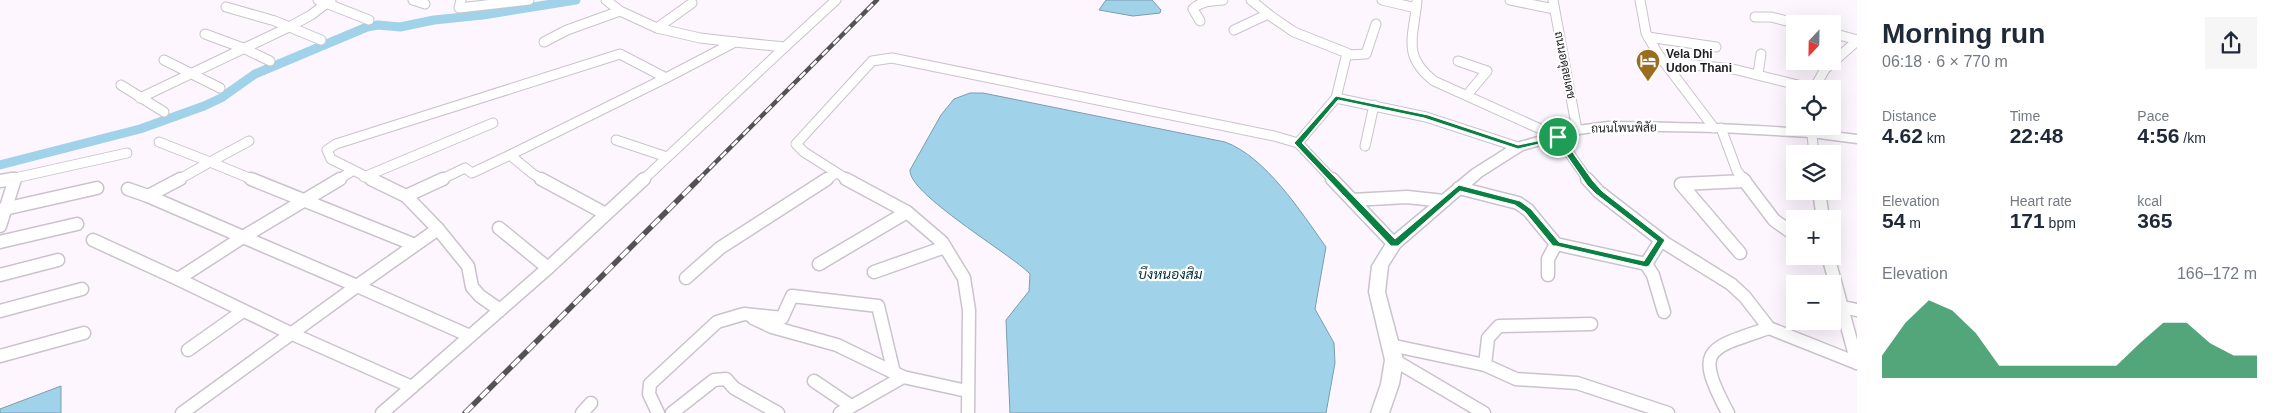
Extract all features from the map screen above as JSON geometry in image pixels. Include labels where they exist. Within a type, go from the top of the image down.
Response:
[{"type":"street","points":[[413,0],[425,4]]},
{"type":"street","points":[[461,0],[459,8],[529,0]]},
{"type":"street","points":[[606,0],[620,11],[657,28],[700,38],[785,47]]},
{"type":"street","points":[[382,413],[548,268],[836,0]]},
{"type":"street","points":[[1200,21],[1192,9],[1203,1],[1223,0]]},
{"type":"street","points":[[1251,0],[1266,15],[1286,28],[1308,38],[1342,48],[1347,53],[1336,98],[1298,143]]},
{"type":"street","points":[[1382,0],[1417,4],[1411,52],[1420,72],[1434,81],[1558,137],[1590,183],[1599,192],[1661,240],[1731,284],[1769,328],[1857,363]]},
{"type":"street","points":[[1510,0],[1554,4]]},
{"type":"street","points":[[1640,0],[1648,37],[1664,62],[1717,128],[1737,171],[1774,220],[1786,229]]},
{"type":"street","points":[[140,98],[291,26],[326,1],[369,20]]},
{"type":"street","points":[[657,28],[692,2]]},
{"type":"street","name":"ถนนอดุลยเดช","points":[[1554,4],[1577,130]]},
{"type":"street","points":[[226,7],[258,14],[321,40]]},
{"type":"street","points":[[544,42],[552,35],[620,11]]},
{"type":"street","points":[[1234,30],[1266,15]]},
{"type":"street","points":[[1755,17],[1772,17],[1786,21]]},
{"type":"street","points":[[1347,55],[1366,54],[1376,24]]},
{"type":"street","points":[[205,34],[243,48],[270,61]]},
{"type":"street","points":[[1841,36],[1857,41]]},
{"type":"street","points":[[1648,37],[1716,48]]},
{"type":"street","points":[[1819,80],[1825,69],[1857,41]]},
{"type":"street","points":[[406,196],[465,168],[472,173],[735,42]]},
{"type":"street","points":[[500,310],[480,296],[472,287],[468,266],[438,229],[406,196],[364,177],[331,159],[327,150],[331,146],[620,54],[666,78]]},
{"type":"street","points":[[1758,74],[1761,54]]},
{"type":"street","points":[[968,413],[969,310],[964,278],[942,242],[907,212],[836,173],[804,152],[796,144],[872,61],[902,59],[1274,136],[1298,143],[1394,244]]},
{"type":"street","points":[[164,60],[220,88]]},
{"type":"street","points":[[1458,61],[1487,71],[1468,95]]},
{"type":"street","points":[[1664,62],[1733,69],[1786,82]]},
{"type":"street","points":[[121,85],[164,112]]},
{"type":"street","points":[[1336,98],[1426,117],[1518,147]]},
{"type":"street","points":[[1365,146],[1374,105]]},
{"type":"street","points":[[364,177],[493,123]]},
{"type":"street","name":"ถนนโพนพิสัย","points":[[1380,413],[1390,384],[1394,360],[1377,292],[1380,266],[1394,244],[1477,173],[1518,147],[1577,130],[1608,126],[1786,129]]},
{"type":"street","name":"ถนนโพนพิสัย","points":[[1837,135],[1857,139]]},
{"type":"street","points":[[616,140],[667,157]]},
{"type":"street","points":[[148,196],[250,141]]},
{"type":"street","points":[[158,142],[415,245]]},
{"type":"street","points":[[0,181],[128,153]]},
{"type":"street","points":[[510,155],[533,174],[606,214]]},
{"type":"street","points":[[178,279],[352,171]]},
{"type":"street","points":[[686,278],[720,248],[836,173]]},
{"type":"street","points":[[0,226],[3,209],[15,178]]},
{"type":"street","points":[[1740,253],[1681,184],[1745,181]]},
{"type":"street","points":[[3,209],[97,188]]},
{"type":"street","points":[[1459,188],[1518,203],[1528,210],[1556,244],[1646,264],[1653,275],[1664,312]]},
{"type":"street","points":[[128,189],[470,336]]},
{"type":"street","points":[[1352,200],[1407,197],[1444,201]]},
{"type":"street","points":[[819,264],[907,212]]},
{"type":"street","points":[[0,242],[77,224]]},
{"type":"street","points":[[499,228],[548,268]]},
{"type":"street","points":[[182,413],[290,333],[438,229]]},
{"type":"street","points":[[93,240],[290,333],[412,387]]},
{"type":"street","points":[[1646,264],[1661,240]]},
{"type":"street","points":[[1548,275],[1548,259],[1556,244]]},
{"type":"street","points":[[874,272],[945,247]]},
{"type":"street","points":[[0,275],[58,260]]},
{"type":"street","points":[[1830,265],[1857,363]]},
{"type":"street","points":[[0,312],[82,289]]},
{"type":"street","points":[[658,413],[649,394],[650,384],[717,322],[744,314],[782,318],[792,296],[878,306],[899,375]]},
{"type":"street","points":[[1842,307],[1857,310]]},
{"type":"street","points":[[188,350],[244,311]]},
{"type":"street","points":[[744,314],[772,327],[837,345],[899,375],[967,391]]},
{"type":"street","points":[[1485,366],[1488,337],[1491,330],[1498,326],[1591,324]]},
{"type":"street","points":[[1728,413],[1709,372],[1708,360],[1712,353],[1732,340],[1769,328]]},
{"type":"street","points":[[0,356],[84,333]]},
{"type":"street","points":[[1390,345],[1485,366],[1529,381],[1577,383],[1668,413]]},
{"type":"street","points":[[1394,360],[1478,411]]},
{"type":"street","points":[[814,381],[846,410],[899,375]]},
{"type":"street","points":[[672,413],[714,380],[726,379],[734,388],[778,413]]},
{"type":"water","points":[[1106,0],[1152,0],[1161,10],[1160,13],[1133,16],[1099,10]]},
{"type":"water","name":"บึงหนองสิม","points":[[970,93],[983,93],[1225,142],[1240,149],[1255,160],[1294,202],[1326,247],[1315,309],[1334,343],[1335,363],[1326,413],[1010,413],[1006,320],[1029,291],[1030,274],[925,194],[914,181],[910,170],[941,115],[954,99]]},
{"type":"water","points":[[61,386],[61,413],[0,413],[0,409]]},
{"type":"waterway","points":[[0,165],[140,129],[204,106],[221,98],[255,74],[367,27],[378,25],[400,27],[434,20],[483,15],[576,0]]},
{"type":"railway","points":[[698,180],[877,0]]},
{"type":"railway","points":[[465,413],[698,180]]},
{"type":"place","name":"Vela Dhi Udon Thani","points":[[1648,82]]},
{"type":"route","points":[[1336,98],[1426,117],[1518,147],[1558,137],[1590,183],[1599,192],[1661,240],[1646,264],[1556,244],[1528,210],[1518,203],[1459,188],[1394,244],[1298,143],[1336,98]]}]
